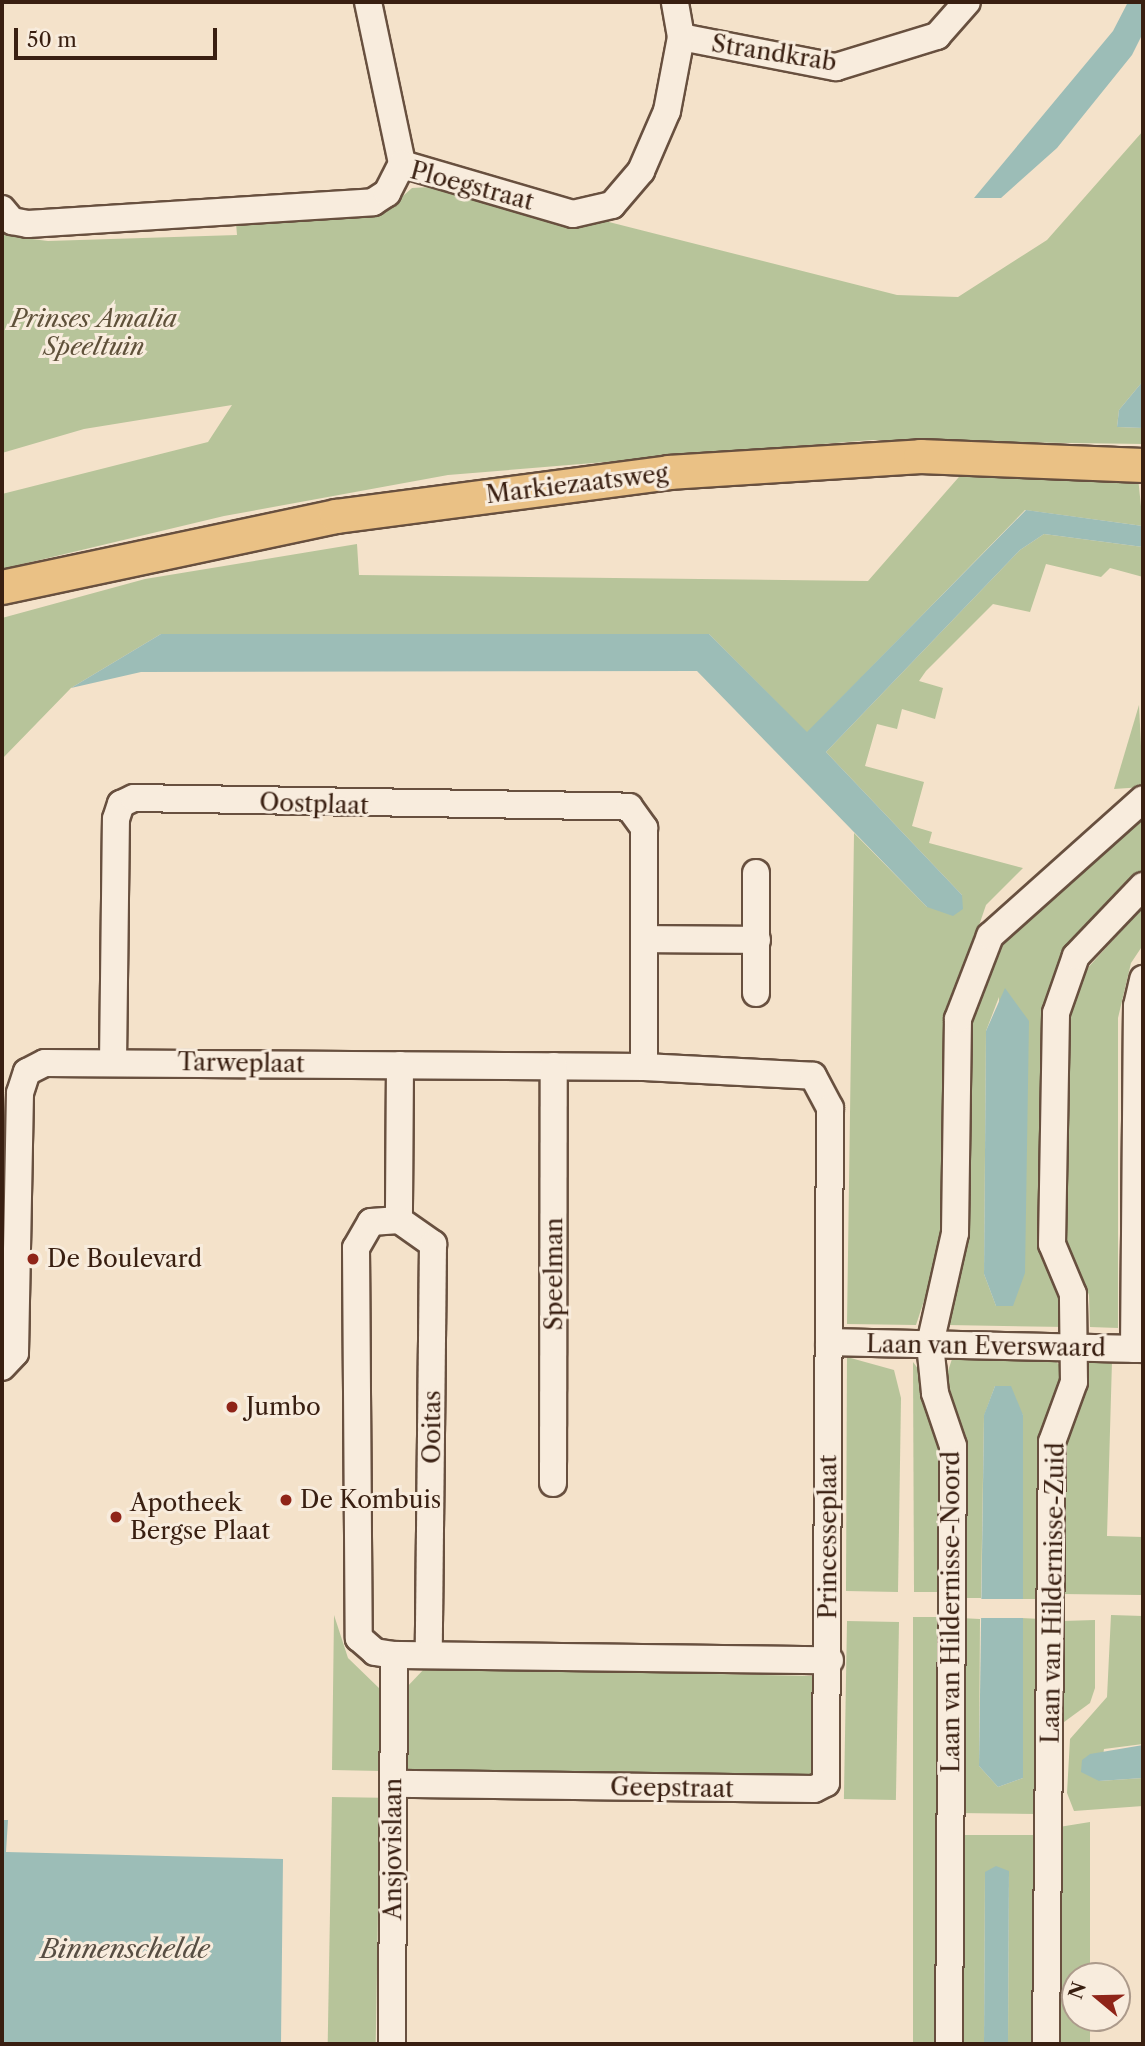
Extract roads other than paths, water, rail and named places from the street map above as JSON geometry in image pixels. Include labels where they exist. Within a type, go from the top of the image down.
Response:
[{"type":"main road","name":"Markiezaatsweg","points":[[8,590],[323,518],[668,472],[920,456],[1143,465]]},
{"type":"street","points":[[368,2],[402,164]]},
{"type":"street","name":"Strandkrab","points":[[675,2],[681,37],[836,67],[937,36],[967,2]]},
{"type":"street","name":"Ploegstraat","points":[[2,209],[12,221],[28,224],[373,202],[387,193],[402,164],[573,214],[612,205],[641,171],[667,111],[681,37]]},
{"type":"street","name":"Oostplaat","points":[[113,1062],[116,819],[121,804],[134,798],[629,807],[644,828],[644,1067]]},
{"type":"street","name":"Laan van Hildernisse-Noord","points":[[949,2044],[953,1446],[935,1393],[930,1343],[955,1233],[958,1019],[973,971],[990,936],[1143,799]]},
{"type":"street","points":[[756,873],[756,993]]},
{"type":"street","name":"Laan van Hildernisse-Zuid","points":[[1046,2044],[1052,1442],[1074,1382],[1073,1294],[1052,1244],[1056,1013],[1076,956],[1143,886]]},
{"type":"street","points":[[645,939],[757,940]]},
{"type":"street","points":[[1139,1349],[1137,1006],[1143,979]]},
{"type":"street","name":"Tarweplaat","points":[[10,1290],[18,1258],[20,1093],[27,1072],[45,1063],[644,1067]]},
{"type":"street","points":[[400,1065],[399,1220],[371,1223],[356,1248],[355,1603],[359,1638],[375,1652],[394,1655],[830,1660]]},
{"type":"street","name":"Speelman","points":[[553,1483],[554,1066]]},
{"type":"street","name":"Princesseplaat","points":[[644,1067],[785,1070],[813,1076],[827,1093],[830,1660]]},
{"type":"street","name":"Ooitas","points":[[399,1220],[433,1244],[429,1654]]},
{"type":"street","points":[[2,1367],[15,1353],[10,1290]]},
{"type":"street","name":"Laan van Everswaard","points":[[829,1342],[1139,1349]]},
{"type":"street","name":"Ansjovislaan","points":[[392,2044],[394,1655]]},
{"type":"street","name":"Geepstraat","points":[[394,1784],[814,1789],[826,1783],[828,1769],[830,1660]]},
{"type":"water","points":[[1128,2],[1143,2],[1143,33],[1132,55],[1057,148],[1001,198],[974,198],[1113,31]]},
{"type":"water","points":[[1143,381],[1143,428],[1117,427],[1119,410]]},
{"type":"water","points":[[1026,510],[1143,526],[1143,547],[1044,534],[1020,550],[826,752],[962,895],[963,909],[953,916],[927,907],[697,671],[141,672],[71,688],[161,634],[709,634],[807,732]]},
{"type":"water","points":[[1005,988],[1029,1021],[1025,1273],[1013,1306],[996,1306],[984,1274],[986,1031]]},
{"type":"water","points":[[995,1386],[1011,1386],[1023,1415],[1023,1778],[998,1787],[979,1766],[984,1415]]},
{"type":"water","points":[[1143,1745],[1143,1778],[1099,1781],[1081,1772],[1082,1760],[1090,1754]]},
{"type":"water","name":"Binnenschelde","points":[[2,1820],[8,1820],[6,1852],[283,1859],[281,2044],[2,2044]]},
{"type":"water","points":[[996,1866],[1009,1871],[1008,2044],[984,2044],[985,1872]]},
{"type":"place","name":"De Boulevard","points":[[33,1259]]},
{"type":"place","name":"Jumbo","points":[[232,1407]]},
{"type":"place","name":"De Kombuis","points":[[286,1500]]},
{"type":"place","name":"Apotheek Bergse Plaat","points":[[116,1517]]},
{"type":"park label","name":"Prinses Amalia Speeltuin","points":[[94,333]]}]
